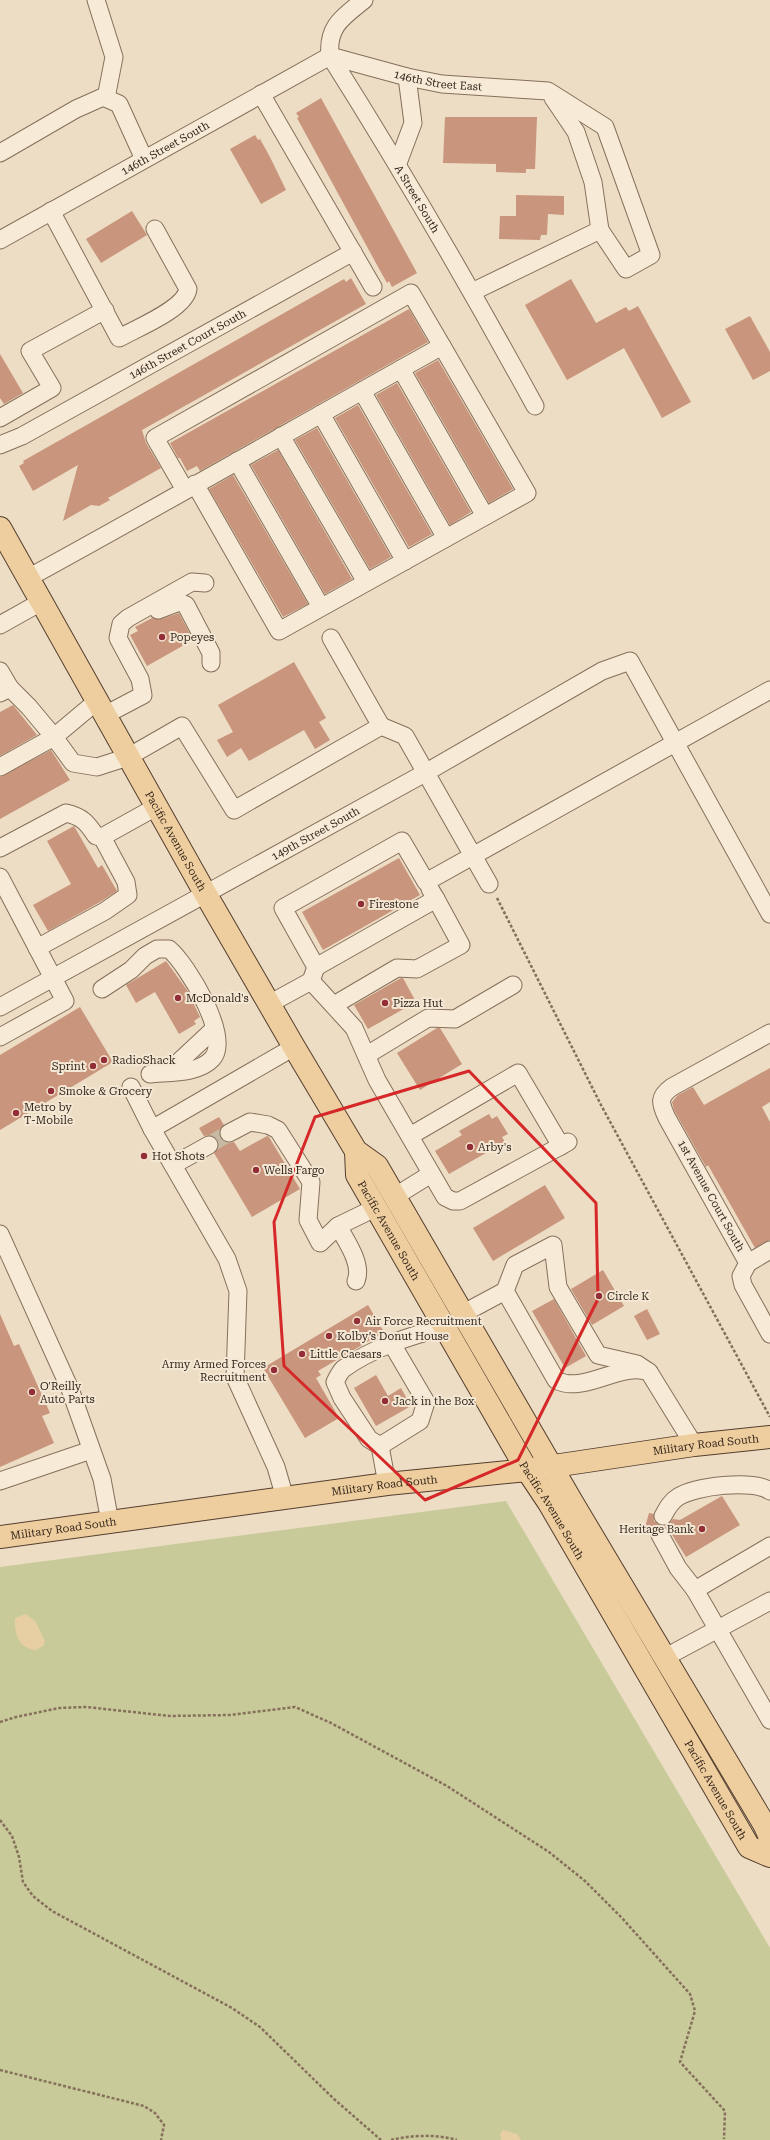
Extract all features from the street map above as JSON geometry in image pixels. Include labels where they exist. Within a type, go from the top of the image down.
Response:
[{"type":"main road","name":"Pacific Avenue South","points":[[0,528],[156,807],[294,1047],[356,1151],[377,1166],[664,1658],[768,1829]]},
{"type":"main road","name":"Pacific Avenue South","points":[[356,1151],[357,1174],[375,1208],[527,1470],[552,1510],[749,1847],[770,1856]]},
{"type":"main road","name":"Military Road South","points":[[0,1537],[387,1484],[527,1470],[694,1445],[770,1437]]},
{"type":"street","points":[[96,0],[114,57],[106,98]]},
{"type":"street","points":[[330,56],[329,41],[334,28],[344,16],[364,0]]},
{"type":"street","name":"146th Street East","points":[[330,56],[407,77],[449,85],[548,91]]},
{"type":"street","name":"146th Street South","points":[[0,240],[330,56]]},
{"type":"street","name":"A Street South","points":[[330,56],[398,163],[535,406]]},
{"type":"street","points":[[398,163],[414,124],[407,77]]},
{"type":"street","points":[[548,91],[605,127],[651,255],[626,269],[600,230],[592,182],[576,132],[548,91]]},
{"type":"street","points":[[261,94],[373,287]]},
{"type":"street","points":[[0,153],[76,109],[103,97],[119,104],[144,159]]},
{"type":"street","points":[[51,211],[119,338],[178,305],[187,296],[188,289],[155,229]]},
{"type":"street","points":[[472,292],[600,230]]},
{"type":"street","name":"146th Street Court South","points":[[0,445],[22,436],[353,252]]},
{"type":"street","points":[[411,293],[527,493],[279,630],[190,487],[155,438],[411,293]]},
{"type":"street","points":[[0,418],[52,388],[30,351],[105,310]]},
{"type":"street","points":[[28,578],[442,346]]},
{"type":"street","points":[[401,369],[485,516]]},
{"type":"street","points":[[362,391],[446,538]]},
{"type":"street","points":[[320,414],[405,561]]},
{"type":"street","name":"146th Street Court South","points":[[0,457],[9,446],[22,436]]},
{"type":"street","points":[[281,436],[366,582]]},
{"type":"street","points":[[237,461],[321,607]]},
{"type":"street","points":[[0,767],[54,737],[101,708],[143,695],[140,679],[118,638],[121,624],[128,618],[192,582],[205,583]]},
{"type":"street","points":[[0,625],[41,602]]},
{"type":"street","points":[[118,633],[162,608],[179,602],[186,605],[211,652],[212,662]]},
{"type":"street","points":[[331,638],[381,726],[406,736],[425,773],[490,884]]},
{"type":"street","name":"149th Street South","points":[[0,1007],[425,773],[602,671],[630,661],[676,744]]},
{"type":"street","points":[[0,671],[5,691],[29,706],[73,764],[96,767],[128,757],[182,726],[234,810],[381,726]]},
{"type":"street","points":[[426,882],[676,744],[770,690]]},
{"type":"street","points":[[676,744],[770,914]]},
{"type":"street","points":[[0,848],[66,813],[78,816],[88,825],[96,836],[102,837],[156,807]]},
{"type":"street","points":[[37,948],[105,911],[128,895],[126,882],[102,837]]},
{"type":"street","points":[[334,1005],[397,968],[417,969],[461,945],[436,898],[402,841],[283,908],[313,974],[334,1005],[354,1028],[377,1080],[445,1197],[453,1201],[460,1201],[565,1144],[518,1073],[410,1136]]},
{"type":"street","points":[[0,877],[65,1001],[0,1037]]},
{"type":"street","points":[[269,1004],[313,974],[436,898]]},
{"type":"street","points":[[102,989],[131,970],[145,956],[157,949],[169,948],[177,955],[208,1004],[217,1047],[213,1058],[204,1066],[150,1074]]},
{"type":"street","points":[[367,1055],[428,1018],[454,1019],[513,985]]},
{"type":"street","name":"1st Avenue Court South","points":[[770,1033],[672,1088],[664,1093],[661,1100],[662,1107],[667,1118],[748,1263],[741,1276],[743,1284],[770,1334]]},
{"type":"street","points":[[152,1129],[294,1047]]},
{"type":"street","points":[[132,1087],[152,1129],[227,1260],[238,1291],[235,1377],[276,1467],[285,1498]]},
{"type":"street","points":[[229,1133],[250,1122],[268,1125],[278,1130],[311,1182],[308,1216],[320,1243],[338,1226],[375,1208]]},
{"type":"street","points":[[173,1165],[209,1145]]},
{"type":"street","points":[[394,1197],[431,1174]]},
{"type":"street","points":[[338,1226],[355,1260],[359,1274],[356,1281]]},
{"type":"street","points":[[0,1234],[70,1389],[102,1479],[110,1522]]},
{"type":"street","points":[[462,1314],[505,1291],[515,1265],[553,1246],[558,1287],[598,1355],[637,1364],[649,1372],[694,1445]]},
{"type":"street","points":[[748,1263],[770,1250]]},
{"type":"street","points":[[505,1291],[554,1378],[558,1382],[577,1384],[637,1369],[649,1372]]},
{"type":"street","points":[[380,1446],[369,1440],[342,1398],[335,1382],[342,1370],[392,1344],[410,1336],[444,1327]]},
{"type":"street","points":[[380,1446],[420,1421],[426,1402],[392,1344]]},
{"type":"street","points":[[380,1446],[387,1484]]},
{"type":"street","points":[[0,1481],[91,1450]]},
{"type":"street","points":[[663,1516],[669,1504],[677,1497],[688,1492],[741,1483],[764,1487],[770,1491]]},
{"type":"street","points":[[660,1535],[678,1568],[695,1590],[770,1720]]},
{"type":"street","points":[[695,1590],[770,1546]]},
{"type":"street","points":[[664,1658],[770,1601]]},
{"type":"path","points":[[490,884],[601,1105],[770,1418]]},
{"type":"path","points":[[0,1722],[59,1708],[86,1707],[170,1716],[230,1715],[295,1707],[331,1723],[447,1786],[549,1852],[585,1881],[622,1918],[690,1994],[695,2011],[680,2062],[725,2111],[724,2139]]},
{"type":"path","points":[[0,1820],[12,1836],[19,1857],[23,1882],[33,1896],[52,1911],[232,2008],[260,2027],[334,2099],[381,2140]]},
{"type":"path","points":[[0,2070],[144,2106],[154,2113],[164,2125],[161,2140]]},
{"type":"path","points":[[390,2140],[417,2136],[443,2136],[457,2140]]},
{"type":"highlighted area","points":[[469,1071],[596,1203],[598,1299],[518,1460],[425,1500],[284,1366],[274,1222],[315,1117]]},
{"type":"green space","points":[[506,1501],[770,1948],[770,2140],[0,2140],[0,1567]]},
{"type":"sand","points":[[26,1614],[35,1621],[45,1641],[43,1646],[36,1650],[25,1647],[19,1640],[15,1630],[15,1618]]},
{"type":"sand","points":[[503,2130],[517,2134],[521,2140],[501,2140],[500,2134]]},
{"type":"building","points":[[321,98],[417,273],[392,287],[389,281],[387,283],[297,118],[299,117],[296,113]]},
{"type":"building","points":[[445,117],[537,117],[535,169],[526,169],[526,173],[496,172],[496,164],[443,163]]},
{"type":"building","points":[[255,135],[258,140],[260,139],[286,190],[261,204],[230,149]]},
{"type":"building","points":[[516,195],[564,196],[564,215],[548,214],[547,235],[541,235],[540,240],[499,239],[500,216],[516,216]]},
{"type":"building","points":[[132,211],[147,235],[101,263],[86,239]]},
{"type":"building","points":[[351,278],[366,304],[142,430],[146,443],[161,468],[108,498],[110,500],[99,506],[91,505],[63,521],[78,465],[33,491],[19,466],[24,463],[23,461],[344,279],[346,282]]},
{"type":"building","points":[[571,279],[596,323],[626,307],[629,311],[638,306],[691,402],[662,418],[624,348],[567,380],[525,305]]},
{"type":"building","points":[[409,309],[428,342],[200,471],[197,466],[187,471],[180,458],[178,458],[170,443]]},
{"type":"building","points":[[750,316],[770,352],[770,371],[753,380],[725,329]]},
{"type":"building","points":[[0,354],[23,393],[4,404],[0,398]]},
{"type":"building","points":[[438,360],[513,489],[489,503],[415,373]]},
{"type":"building","points":[[397,383],[471,512],[450,525],[376,395]]},
{"type":"building","points":[[358,405],[432,534],[409,547],[335,418]]},
{"type":"building","points":[[317,428],[391,557],[370,569],[295,440]]},
{"type":"building","points":[[278,450],[352,579],[325,594],[251,465]]},
{"type":"building","points":[[233,475],[308,604],[283,617],[209,489]]},
{"type":"building","name":"Popeyes","points":[[179,613],[193,640],[147,666],[130,635],[138,631],[135,627],[152,618],[161,619]]},
{"type":"building","points":[[294,662],[326,718],[319,722],[330,740],[315,749],[304,730],[249,761],[241,748],[227,757],[217,740],[233,732],[218,705]]},
{"type":"building","points":[[13,705],[37,735],[0,756],[0,712]]},
{"type":"building","points":[[51,750],[70,780],[0,819],[0,777]]},
{"type":"building","points":[[74,826],[98,868],[102,865],[117,891],[48,931],[33,905],[71,884],[47,841]]},
{"type":"building","name":"Firestone","points":[[399,858],[420,895],[323,950],[302,912]]},
{"type":"building","name":"McDonald's","points":[[166,961],[187,990],[200,1017],[194,1021],[196,1024],[179,1034],[155,992],[136,1003],[126,985]]},
{"type":"building","name":"Pizza Hut","points":[[403,978],[416,1002],[368,1029],[354,1005]]},
{"type":"building","points":[[80,1007],[113,1062],[0,1130],[0,1055]]},
{"type":"building","points":[[437,1028],[440,1028],[462,1064],[420,1090],[397,1053]]},
{"type":"building","points":[[770,1068],[770,1102],[762,1107],[770,1122],[770,1240],[755,1248],[708,1165],[706,1167],[674,1110],[672,1102],[678,1095],[693,1087],[704,1105]]},
{"type":"building","name":"Arby's","points":[[489,1114],[492,1119],[497,1116],[508,1134],[502,1137],[505,1142],[449,1174],[435,1151],[462,1135],[459,1131]]},
{"type":"building","points":[[219,1117],[224,1125],[219,1132],[220,1138],[228,1143],[234,1142],[240,1151],[267,1136],[269,1137],[300,1189],[252,1217],[214,1153],[219,1146],[218,1140],[210,1135],[204,1136],[199,1128]]},
{"type":"building","points":[[545,1185],[565,1218],[493,1261],[473,1228]]},
{"type":"building","name":"Circle K","points":[[603,1270],[624,1306],[592,1325],[571,1289]]},
{"type":"building","points":[[554,1299],[586,1356],[565,1368],[532,1311]]},
{"type":"building","points":[[368,1305],[384,1332],[318,1371],[321,1375],[316,1378],[339,1418],[305,1438],[263,1368]]},
{"type":"building","points":[[647,1309],[660,1334],[647,1340],[634,1316]]},
{"type":"building","points":[[0,1314],[14,1346],[19,1344],[50,1413],[42,1416],[54,1443],[0,1467]]},
{"type":"building","name":"Jack in the Box","points":[[376,1375],[388,1396],[401,1388],[411,1406],[376,1426],[354,1388]]},
{"type":"building","points":[[722,1496],[740,1525],[686,1557],[669,1530],[664,1526],[673,1519],[680,1520]]},
{"type":"building","points":[[649,1513],[654,1514],[654,1521],[660,1525],[655,1526],[650,1533],[644,1531]]},
{"type":"tunnel","points":[[209,1145],[229,1133]]},
{"type":"place","name":"Popeyes","points":[[162,637]]},
{"type":"place","name":"Firestone","points":[[361,904]]},
{"type":"place","name":"McDonald's","points":[[178,998]]},
{"type":"place","name":"Pizza Hut","points":[[385,1003]]},
{"type":"place","name":"RadioShack","points":[[104,1060]]},
{"type":"place","name":"Sprint","points":[[93,1066]]},
{"type":"place","name":"Smoke & Grocery","points":[[51,1091]]},
{"type":"place","name":"Metro by T-Mobile","points":[[16,1113]]},
{"type":"place","name":"Arby's","points":[[470,1147]]},
{"type":"place","name":"Hot Shots","points":[[144,1156]]},
{"type":"place","name":"Wells Fargo","points":[[256,1170]]},
{"type":"place","name":"Circle K","points":[[599,1296]]},
{"type":"place","name":"Air Force Recruitment","points":[[357,1321]]},
{"type":"place","name":"Kolby’s Donut House","points":[[329,1336]]},
{"type":"place","name":"Little Caesars","points":[[302,1354]]},
{"type":"place","name":"Army Armed Forces Recruitment","points":[[274,1370]]},
{"type":"place","name":"O'Reilly Auto Parts","points":[[32,1392]]},
{"type":"place","name":"Jack in the Box","points":[[385,1401]]},
{"type":"place","name":"Heritage Bank","points":[[702,1529]]}]
